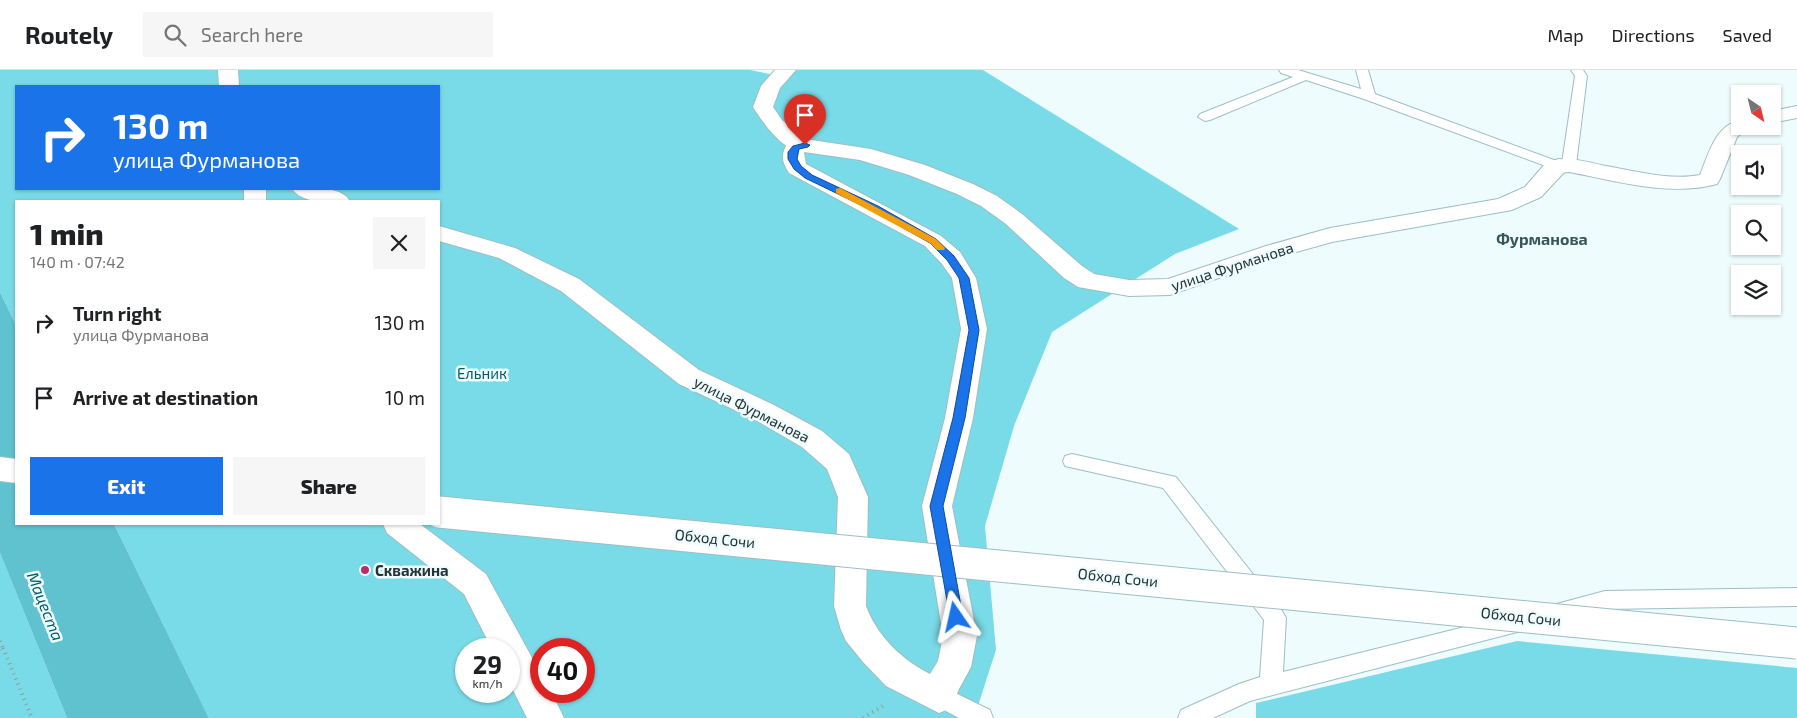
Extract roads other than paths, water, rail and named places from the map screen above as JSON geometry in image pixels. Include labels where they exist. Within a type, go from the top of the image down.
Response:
[{"type":"main road","points":[[228,70],[229,85]]},
{"type":"main road","points":[[786,70],[771,86],[763,107],[774,124],[800,146],[793,152],[793,159],[797,168],[808,176],[874,208],[933,241],[951,258],[964,278],[974,330],[959,418],[937,506],[960,636],[954,667],[944,681],[939,696]]},
{"type":"main road","points":[[1781,115],[1797,112]]},
{"type":"main road","points":[[1564,165],[1679,183],[1702,182],[1709,178],[1728,134],[1731,132]]},
{"type":"main road","name":"улица Фурманова","points":[[800,146],[828,148],[863,154],[917,170],[964,189],[988,201],[1014,219],[1073,272],[1087,281],[1129,288],[1170,287],[1274,251],[1330,235],[1504,205],[1533,192],[1552,170],[1564,165]]},
{"type":"main road","points":[[306,190],[336,200]]},
{"type":"main road","name":"улица Фурманова","points":[[440,233],[507,253],[570,285],[689,377],[780,421],[812,439],[839,462],[854,497],[850,606],[858,630],[874,651],[898,674],[939,696]]},
{"type":"main road","points":[[0,470],[15,471]]},
{"type":"main road","name":"Обход Сочи","points":[[440,512],[1797,643]]},
{"type":"main road","points":[[399,525],[475,584],[546,718]]},
{"type":"lane","points":[[1285,70],[1369,96],[1564,165],[1581,76],[1578,70]]},
{"type":"lane","points":[[1362,70],[1369,96]]},
{"type":"lane","points":[[1205,117],[1303,77]]},
{"type":"lane","points":[[1072,461],[1169,482],[1275,618],[1272,684]]},
{"type":"lane","points":[[1189,718],[1247,690],[1605,600],[1797,597]]},
{"type":"lane","points":[[939,696],[982,718]]},
{"type":"water","name":"Мацеста","points":[[0,292],[15,323],[15,525],[114,525],[209,718],[67,718],[0,553]]},
{"type":"place","name":"Скважина","points":[[365,570]]},
{"type":"district","name":"Фурманова","points":[[1542,238]]},
{"type":"park label","name":"Ельник","points":[[482,373]]}]
